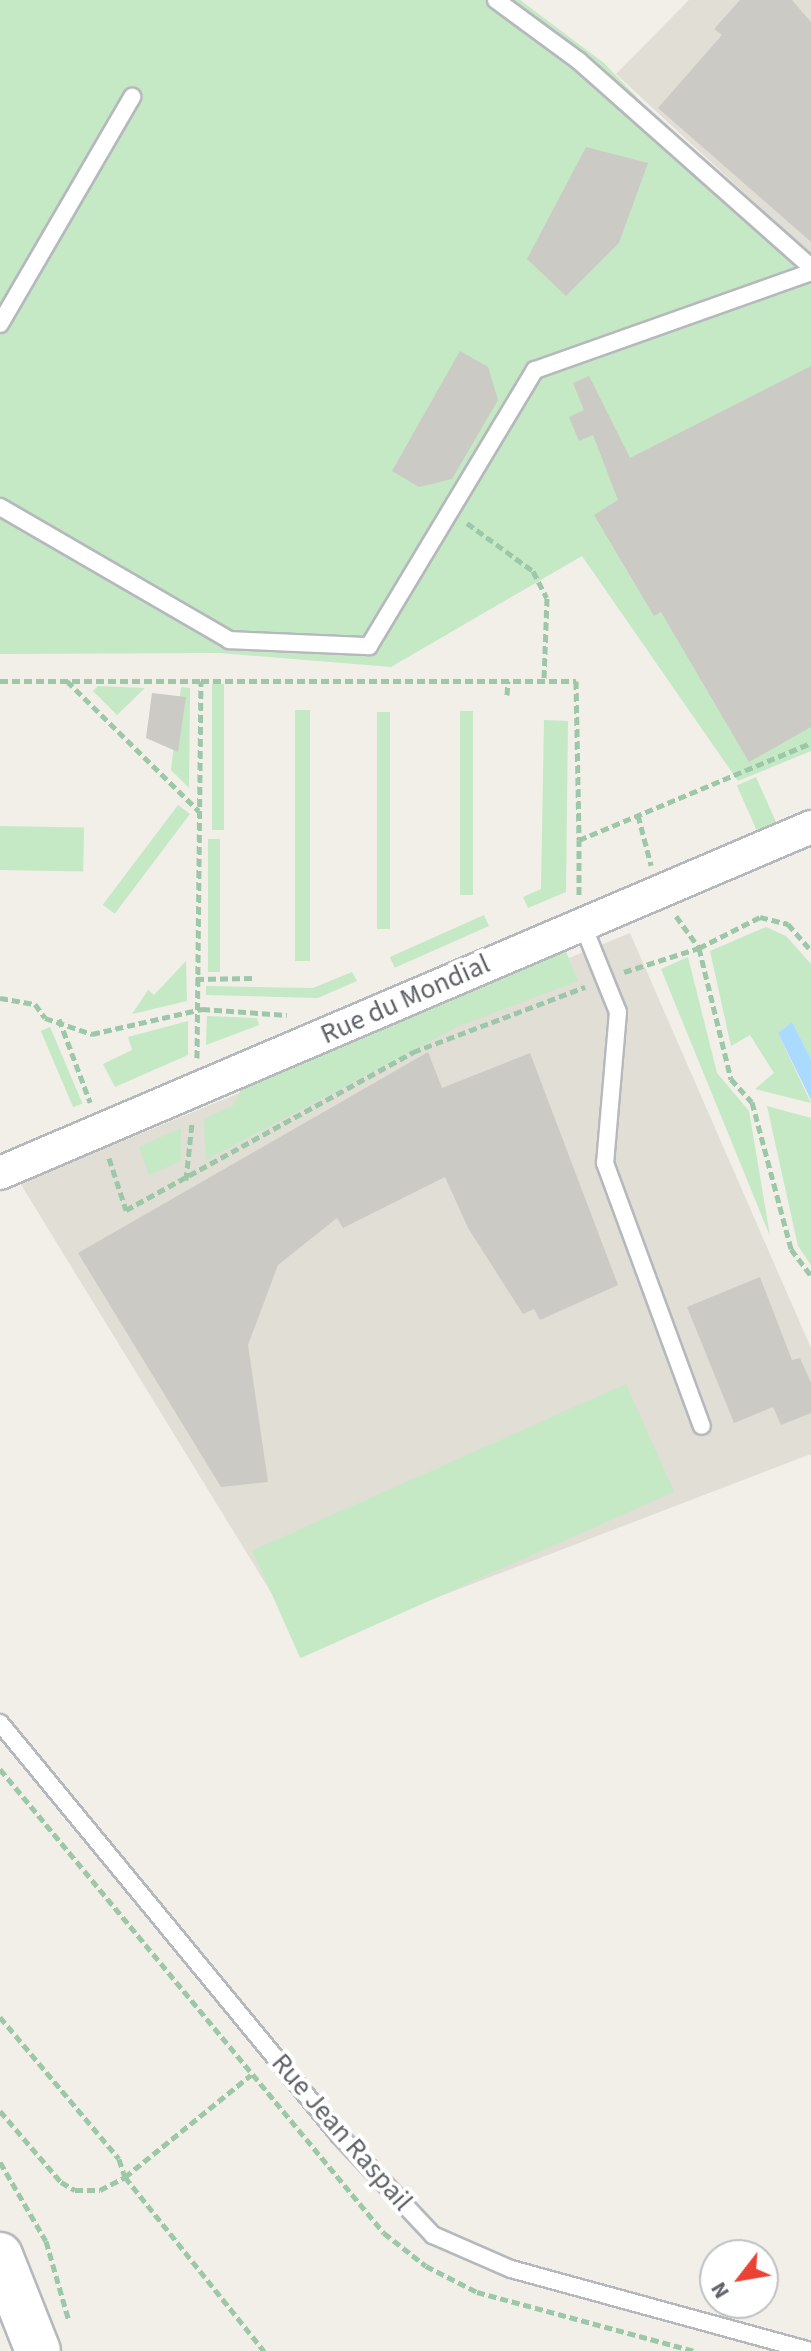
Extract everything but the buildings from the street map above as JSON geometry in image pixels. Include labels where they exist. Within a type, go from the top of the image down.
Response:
[{"type":"main road","points":[[0,2255],[55,2341]]},
{"type":"street","name":"Rue du Mondial","points":[[0,1173],[574,913],[657,891],[811,827]]},
{"type":"lane","points":[[0,507],[229,640],[369,646],[535,370],[811,270],[579,61],[496,0]]},
{"type":"lane","points":[[0,324],[132,97]]},
{"type":"lane","points":[[574,913],[618,1012],[605,1163],[702,1426]]},
{"type":"lane","name":"Rue Jean Raspail","points":[[0,1723],[339,2135],[433,2235],[511,2269],[811,2351]]},
{"type":"path","points":[[450,511],[533,571],[541,585],[547,598],[544,681]]},
{"type":"path","points":[[0,681],[576,681],[579,896],[574,913]]},
{"type":"path","points":[[67,681],[199,812]]},
{"type":"path","points":[[198,1060],[195,1010],[201,681]]},
{"type":"path","points":[[507,695],[508,681]]},
{"type":"path","points":[[579,840],[811,743]]},
{"type":"path","points":[[638,815],[657,891],[699,948],[731,1079],[752,1102],[791,1249],[811,1276]]},
{"type":"path","points":[[126,1210],[413,1052],[604,979],[699,948],[760,917],[788,924],[811,950]]},
{"type":"path","points":[[196,979],[255,978]]},
{"type":"path","points":[[0,998],[35,1004],[45,1018],[59,1019],[92,1034],[195,1010],[291,1018],[279,1027]]},
{"type":"path","points":[[59,1019],[91,1103],[104,1098]]},
{"type":"path","points":[[184,1065],[211,1054]]},
{"type":"path","points":[[0,2017],[119,2159],[125,2177],[264,2351]]},
{"type":"path","points":[[0,2111],[75,2190],[100,2190],[125,2177],[251,2075]]},
{"type":"path","points":[[0,2162],[46,2241],[55,2341]]},
{"type":"shaded area","points":[[689,0],[811,0],[811,255],[616,74]]},
{"type":"shaded area","points":[[630,933],[811,1348],[811,1454],[305,1648],[20,1183]]},
{"type":"green space","points":[[0,0],[520,0],[604,63],[811,280],[811,751],[738,781],[582,556],[391,667],[220,653],[0,654]]},
{"type":"green space","points":[[212,684],[224,684],[224,830],[212,830]]},
{"type":"green space","points":[[98,686],[145,688],[117,715],[93,691]]},
{"type":"green space","points":[[181,687],[190,688],[189,788],[171,770]]},
{"type":"green space","points":[[295,710],[310,710],[310,961],[295,961]]},
{"type":"green space","points":[[460,711],[473,711],[473,895],[460,895]]},
{"type":"green space","points":[[377,712],[390,712],[390,929],[377,929]]},
{"type":"green space","points":[[544,720],[568,721],[566,892],[528,908],[523,897],[541,889]]},
{"type":"green space","points":[[756,777],[779,828],[760,837],[737,786]]},
{"type":"green space","points":[[178,805],[190,814],[115,914],[103,905]]},
{"type":"green space","points":[[0,826],[84,827],[83,871],[0,870]]},
{"type":"green space","points":[[208,839],[220,839],[220,972],[208,972]]},
{"type":"green space","points":[[484,915],[489,926],[395,968],[390,957]]},
{"type":"green space","points":[[766,927],[786,936],[811,964],[811,1059],[792,1022],[778,1033],[811,1103],[755,1089],[774,1073],[750,1035],[731,1046],[710,951]]},
{"type":"green space","points":[[565,949],[578,981],[459,1026],[206,1160],[204,1119],[234,1105],[242,1087]]},
{"type":"green space","points":[[688,957],[717,1073],[749,1111],[770,1236],[661,969]]},
{"type":"green space","points":[[186,961],[187,1001],[132,1014],[148,990],[154,995]]},
{"type":"green space","points":[[352,972],[357,981],[318,998],[206,995],[206,986],[313,988]]},
{"type":"green space","points":[[207,1016],[257,1018],[259,1025],[206,1045]]},
{"type":"green space","points":[[188,1021],[188,1055],[115,1087],[103,1064],[132,1050],[128,1037]]},
{"type":"green space","points":[[50,1027],[82,1103],[73,1107],[41,1031]]},
{"type":"green space","points":[[767,1106],[811,1118],[811,1265],[798,1246]]},
{"type":"green space","points":[[181,1128],[181,1161],[149,1175],[139,1147]]},
{"type":"green space","points":[[626,1384],[674,1492],[300,1658],[252,1550]]},
{"type":"water","points":[[792,1022],[811,1059],[811,1100],[778,1033]]}]
